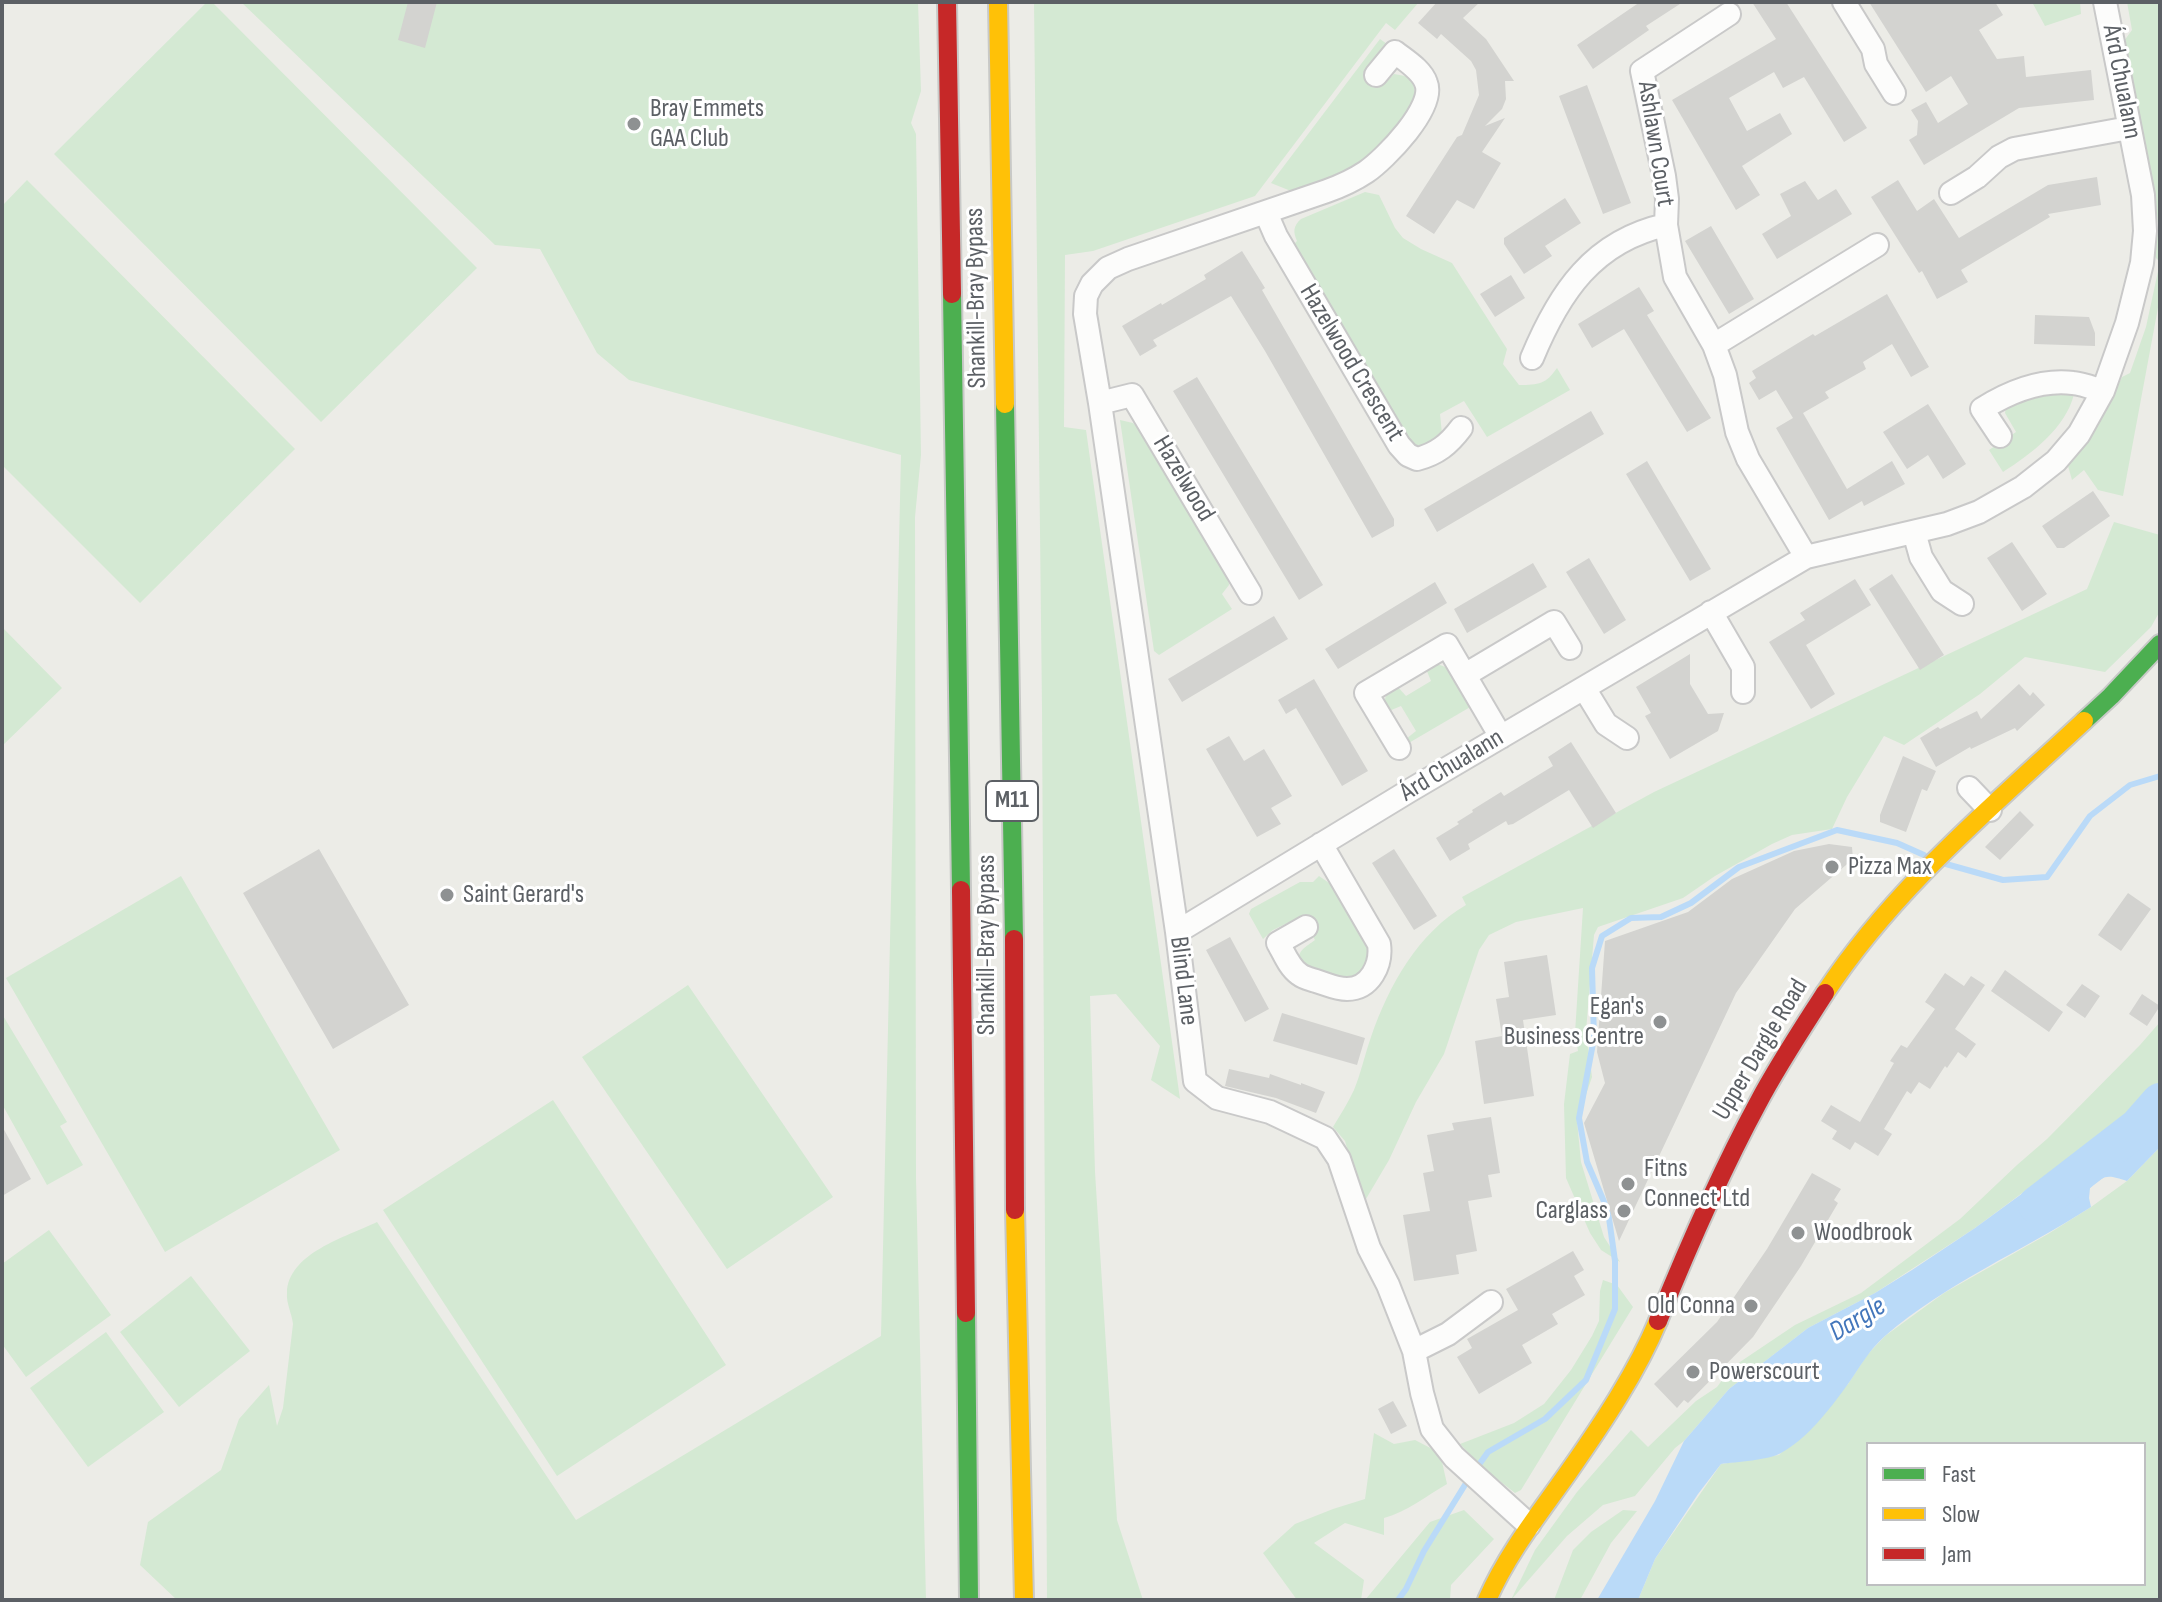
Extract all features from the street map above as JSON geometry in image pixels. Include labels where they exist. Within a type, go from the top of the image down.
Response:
[{"type":"main road","name":"Shankill-Bray Bypass","points":[[947,2],[969,1600]]},
{"type":"main road","name":"Shankill-Bray Bypass","points":[[998,2],[1014,875],[1015,1195],[1024,1600]]},
{"type":"main road","name":"Upper Dargle Road","points":[[1487,1600],[1529,1525],[1579,1457],[1650,1340],[1698,1224],[1757,1104],[1845,963],[1929,865],[2111,696],[2160,644]]},
{"type":"street","points":[[1844,2],[1873,49],[1876,64],[1894,93]]},
{"type":"street","name":"Árd Chualann","points":[[1177,932],[1806,557],[1947,524],[1979,512],[2023,487],[2056,461],[2079,434],[2103,391],[2127,323],[2142,263],[2145,231],[2143,195],[2105,2]]},
{"type":"street","name":"Ashlawn Court","points":[[1729,14],[1642,71],[1664,176],[1666,225],[1675,277],[1714,345],[1725,375],[1737,432],[1748,459],[1806,557]]},
{"type":"street","points":[[1266,213],[1349,182],[1383,160],[1396,145],[1424,105],[1428,94],[1426,82],[1395,52],[1376,75]]},
{"type":"street","points":[[1951,193],[2014,149],[2129,128]]},
{"type":"street","name":"Blind Lane","points":[[1266,213],[1108,268],[1092,284],[1086,296],[1085,314],[1177,932],[1195,1081],[1217,1098],[1270,1112],[1325,1138],[1339,1159],[1369,1248],[1388,1285],[1414,1351],[1432,1429],[1454,1457],[1529,1525]]},
{"type":"street","name":"Hazelwood Crescent","points":[[1266,213],[1276,236],[1399,445],[1408,455],[1417,459],[1429,456],[1448,444],[1461,428]]},
{"type":"street","name":"Ashlawn Court","points":[[1532,358],[1560,300],[1596,259],[1624,238],[1666,225]]},
{"type":"street","points":[[1714,345],[1877,245]]},
{"type":"street","points":[[2000,436],[1982,409],[2013,391],[2070,382],[2103,391]]},
{"type":"street","name":"Hazelwood","points":[[1100,403],[1132,395],[1250,593]]},
{"type":"street","points":[[1914,532],[1921,557],[1942,591],[1962,604]]},
{"type":"street","points":[[1711,612],[1743,667],[1743,692]]},
{"type":"street","points":[[1465,675],[1554,622],[1570,648]]},
{"type":"street","points":[[1399,748],[1366,693],[1447,645],[1501,737]]},
{"type":"street","points":[[1584,688],[1606,724],[1627,738]]},
{"type":"street","points":[[1969,788],[1990,810]]},
{"type":"street","points":[[1306,927],[1278,943],[1297,973],[1349,989],[1371,977],[1378,966],[1379,944],[1321,844]]},
{"type":"street","points":[[1414,1351],[1448,1334],[1491,1302]]},
{"type":"green space","points":[[207,2],[212,2],[477,268],[321,422],[54,154]]},
{"type":"green space","points":[[241,2],[918,2],[921,91],[911,123],[916,134],[921,455],[915,517],[916,1178],[926,1600],[177,1600],[140,1565],[148,1522],[221,1470],[239,1419],[269,1385],[277,1426],[283,1408],[293,1324],[287,1293],[297,1267],[321,1248],[377,1222],[576,1520],[881,1336],[901,455],[629,380],[597,353],[540,249],[495,245]]},
{"type":"green space","points":[[1034,2],[1419,2],[1395,30],[1386,23],[1255,196],[1093,251],[1065,255],[1064,427],[1086,430],[1180,1099],[1151,1080],[1160,1046],[1116,994],[1090,996],[1095,1172],[1117,1520],[1143,1600],[1047,1600]]},
{"type":"green space","points":[[2032,2],[2080,2],[2081,14],[2045,26]]},
{"type":"green space","points":[[2127,2],[2160,2],[2160,262],[2154,256],[2158,225],[2155,196],[2124,41],[2132,30]]},
{"type":"green space","points":[[1380,39],[1387,44],[1367,71],[1382,86],[1394,74],[1405,76],[1412,81],[1417,99],[1381,149],[1357,170],[1296,193],[1271,183]]},
{"type":"green space","points":[[27,180],[295,449],[140,603],[2,465],[2,206]]},
{"type":"green space","points":[[1365,192],[1379,195],[1403,238],[1452,263],[1507,349],[1503,364],[1519,385],[1541,382],[1557,368],[1570,390],[1487,437],[1464,401],[1440,414],[1442,434],[1427,446],[1417,447],[1408,442],[1292,246],[1297,241],[1294,229],[1301,219]]},
{"type":"green space","points":[[2160,262],[2160,297],[2123,496],[2098,490],[2084,470],[2072,480],[2068,466],[2098,423],[2122,377],[2130,373],[2146,327]]},
{"type":"green space","points":[[2066,392],[2074,394],[2055,429],[2036,448],[2003,472],[1989,450],[2016,432],[2005,413],[2006,407],[2022,398]]},
{"type":"green space","points":[[1120,420],[1133,423],[1150,440],[1228,573],[1229,585],[1222,594],[1232,609],[1159,655],[1154,651]]},
{"type":"green space","points":[[2114,522],[2160,535],[2160,611],[2151,627],[2105,672],[2025,657],[1980,694],[1904,745],[1884,736],[1847,797],[1832,829],[1792,835],[1715,876],[1683,898],[1598,927],[1594,935],[1586,1031],[1592,1077],[1577,1121],[1581,1162],[1604,1237],[1620,1262],[1601,1250],[1590,1233],[1566,1178],[1564,1104],[1570,1054],[1578,1051],[1575,1033],[1583,908],[1516,922],[1489,935],[1479,950],[1444,1054],[1363,1204],[1345,1141],[1333,1127],[1354,1090],[1378,1018],[1396,980],[1433,930],[1466,905],[1462,897],[1654,792],[2087,589]]},
{"type":"green space","points":[[2,627],[62,688],[2,746]]},
{"type":"green space","points":[[1433,664],[1453,673],[1472,706],[1407,744],[1406,739],[1416,731],[1401,706],[1389,711],[1384,707],[1385,700],[1397,686],[1406,696],[1431,681],[1426,669]]},
{"type":"green space","points":[[181,876],[340,1150],[165,1252],[6,978]]},
{"type":"green space","points":[[1319,876],[1332,885],[1374,954],[1370,971],[1342,983],[1299,963],[1301,952],[1315,940],[1302,916],[1273,930],[1263,939],[1249,914],[1251,909],[1300,882],[1313,882]]},
{"type":"green space","points":[[688,985],[833,1197],[727,1269],[582,1057]]},
{"type":"green space","points":[[2,1014],[67,1122],[60,1126],[83,1165],[47,1185],[2,1104]]},
{"type":"green space","points":[[2160,1022],[2160,1080],[2145,1102],[1975,1228],[1875,1293],[1808,1328],[1729,1389],[1635,1496],[1603,1505],[1567,1536],[1511,1600],[1535,1550],[1577,1492],[1631,1430],[1648,1447],[1696,1401],[1717,1387],[1731,1368],[1795,1325],[1861,1293],[1960,1219],[2047,1139]]},
{"type":"green space","points":[[553,1100],[726,1365],[557,1476],[383,1210]]},
{"type":"green space","points":[[2160,1147],[2160,1600],[1638,1600],[1655,1559],[1721,1464],[1779,1455],[1848,1384],[1867,1355],[1885,1336],[1944,1293],[2091,1207],[2127,1181]]},
{"type":"green space","points":[[49,1230],[111,1315],[26,1377],[2,1344],[2,1264]]},
{"type":"green space","points":[[191,1276],[250,1351],[179,1407],[120,1332]]},
{"type":"green space","points":[[1603,1280],[1617,1285],[1633,1307],[1521,1490],[1515,1493],[1483,1468],[1460,1444],[1514,1423],[1544,1404],[1571,1370],[1592,1336],[1599,1321]]},
{"type":"green space","points":[[106,1332],[164,1412],[88,1467],[30,1388]]},
{"type":"green space","points":[[1374,1433],[1394,1444],[1415,1440],[1440,1453],[1447,1484],[1409,1508],[1384,1518],[1384,1535],[1345,1523],[1314,1543],[1364,1580],[1361,1600],[1297,1600],[1263,1553],[1295,1524],[1365,1499]]},
{"type":"green space","points":[[1464,1510],[1494,1539],[1451,1585],[1450,1600],[1365,1600],[1430,1522]]},
{"type":"green space","points":[[1623,1510],[1637,1511],[1611,1543],[1580,1600],[1554,1600],[1573,1550],[1591,1532]]},
{"type":"water","points":[[2160,1080],[2160,1147],[2127,1181],[2111,1177],[2099,1180],[2090,1188],[2091,1207],[1959,1283],[1885,1336],[1826,1413],[1791,1447],[1769,1457],[1721,1464],[1655,1559],[1638,1600],[1597,1600],[1655,1501],[1684,1441],[1729,1389],[1808,1328],[1912,1270],[2053,1171],[2071,1174],[2085,1168],[2094,1156],[2095,1138],[2145,1102]]},
{"type":"building","points":[[408,2],[437,2],[425,48],[398,40]]},
{"type":"building","points":[[1437,2],[1480,2],[1463,18],[1486,39],[1514,81],[1505,81],[1506,99],[1502,109],[1485,126],[1505,118],[1482,152],[1501,163],[1474,209],[1457,200],[1434,234],[1406,216],[1457,137],[1462,135],[1479,95],[1476,70],[1471,61],[1441,34],[1437,39],[1418,23]]},
{"type":"building","points":[[1640,2],[1683,2],[1646,26],[1649,30],[1593,69],[1577,45]]},
{"type":"building","points":[[1752,2],[1786,2],[1867,128],[1844,142],[1804,77],[1783,88],[1774,72],[1729,98],[1747,131],[1780,113],[1792,134],[1742,166],[1760,195],[1736,210],[1672,100],[1776,39]]},
{"type":"building","points":[[1869,2],[1995,2],[2003,15],[1979,30],[1997,59],[2024,56],[2026,77],[2091,70],[2094,100],[2019,108],[1924,165],[1909,140],[1917,135],[1918,121],[1911,110],[1926,102],[1938,123],[1968,104],[1951,76],[1926,92]]},
{"type":"building","points":[[1587,85],[1631,203],[1603,214],[1559,96]]},
{"type":"building","points":[[2097,177],[2101,205],[2048,214],[2050,217],[1961,270],[1968,282],[1937,299],[1922,271],[1919,273],[1871,197],[1898,180],[1917,211],[1934,199],[1959,238],[2048,185]]},
{"type":"building","points":[[1805,181],[1818,200],[1836,189],[1852,214],[1777,259],[1762,234],[1791,216],[1780,194]]},
{"type":"building","points":[[1565,198],[1581,223],[1545,246],[1552,256],[1524,274],[1504,244],[1504,238]]},
{"type":"building","points":[[1711,226],[1754,299],[1729,314],[1685,241]]},
{"type":"building","points":[[1242,251],[1394,519],[1394,526],[1372,538],[1231,296],[1153,340],[1157,346],[1140,356],[1122,326],[1206,279],[1204,275]]},
{"type":"building","points":[[1511,275],[1525,298],[1495,317],[1480,294]]},
{"type":"building","points":[[1639,287],[1654,311],[1647,315],[1711,418],[1687,432],[1624,329],[1592,348],[1578,324]]},
{"type":"building","points":[[1887,294],[1929,367],[1911,377],[1892,344],[1863,362],[1866,369],[1825,392],[1829,398],[1803,413],[1847,489],[1892,461],[1905,484],[1864,506],[1862,501],[1829,520],[1776,428],[1793,418],[1776,390],[1759,400],[1749,383],[1756,378],[1752,371]]},
{"type":"building","points":[[2035,315],[2089,317],[2095,333],[2095,346],[2034,344]]},
{"type":"building","points":[[1197,377],[1323,585],[1299,600],[1173,391]]},
{"type":"building","points":[[1928,404],[1966,464],[1943,479],[1928,455],[1907,469],[1883,432]]},
{"type":"building","points":[[1591,411],[1604,434],[1437,532],[1424,509]]},
{"type":"building","points":[[1647,461],[1711,569],[1690,581],[1626,474]]},
{"type":"building","points":[[2093,491],[2110,516],[2064,548],[2057,548],[2042,526]]},
{"type":"building","points":[[2012,542],[2047,594],[2022,611],[1987,558]]},
{"type":"building","points":[[1589,558],[1626,620],[1604,634],[1566,572]]},
{"type":"building","points":[[1533,563],[1547,587],[1467,633],[1454,609]]},
{"type":"building","points":[[1892,574],[1944,655],[1920,670],[1869,589]]},
{"type":"building","points":[[1855,579],[1871,605],[1806,645],[1835,694],[1811,709],[1769,642],[1805,620],[1800,613]]},
{"type":"building","points":[[1435,582],[1447,603],[1338,669],[1325,649]]},
{"type":"building","points":[[1274,616],[1288,639],[1182,702],[1168,679]]},
{"type":"building","points":[[1690,654],[1690,684],[1708,714],[1724,713],[1718,731],[1670,759],[1645,716],[1651,713],[1636,687]]},
{"type":"building","points":[[1314,679],[1368,771],[1342,786],[1296,708],[1286,714],[1278,700]]},
{"type":"building","points":[[2019,684],[2030,696],[2033,692],[2045,705],[2017,731],[2015,728],[1970,747],[1936,767],[1920,738],[1977,711],[1981,719]]},
{"type":"building","points":[[1229,736],[1244,761],[1264,749],[1292,796],[1271,808],[1281,824],[1257,837],[1206,749]]},
{"type":"building","points":[[1571,742],[1616,813],[1593,828],[1569,790],[1513,824],[1508,825],[1506,821],[1468,844],[1470,849],[1450,861],[1436,838],[1501,792],[1504,796],[1553,766],[1548,757]]},
{"type":"building","points":[[1903,756],[1936,771],[1927,791],[1922,789],[1906,832],[1880,822]]},
{"type":"building","points":[[2020,811],[2034,825],[2000,860],[1985,847]]},
{"type":"building","name":"Egan's Business Centre","points":[[1829,844],[1852,847],[1853,859],[1795,909],[1736,993],[1619,1241],[1584,1123],[1605,1083],[1597,1052],[1605,941],[1688,912],[1732,879],[1794,851]]},
{"type":"building","points":[[319,849],[409,1005],[333,1049],[243,893]]},
{"type":"building","points":[[1394,849],[1437,916],[1414,930],[1372,863]]},
{"type":"building","points":[[2128,893],[2151,909],[2121,951],[2098,935]]},
{"type":"building","points":[[1230,937],[1269,1009],[1245,1022],[1206,950]]},
{"type":"building","points":[[1547,955],[1556,1015],[1523,1020],[1534,1096],[1484,1104],[1475,1041],[1502,1036],[1496,999],[1509,997],[1504,962]]},
{"type":"building","points":[[2005,970],[2063,1012],[2049,1032],[1991,991]]},
{"type":"building","points":[[1945,973],[1964,986],[1971,976],[1985,985],[1955,1029],[1976,1044],[1966,1058],[1958,1052],[1930,1089],[1919,1082],[1911,1094],[1907,1091],[1884,1129],[1892,1134],[1878,1156],[1855,1142],[1850,1150],[1832,1139],[1837,1131],[1821,1121],[1831,1105],[1860,1122],[1894,1063],[1890,1061],[1901,1045],[1907,1048],[1935,1009],[1925,1002]]},
{"type":"building","points":[[2082,984],[2100,996],[2085,1018],[2066,1005]]},
{"type":"building","points":[[2142,994],[2160,1006],[2147,1026],[2129,1014]]},
{"type":"building","points":[[1282,1013],[1365,1038],[1357,1065],[1273,1041]]},
{"type":"building","points":[[1229,1069],[1269,1078],[1270,1074],[1325,1092],[1316,1113],[1276,1098],[1225,1086]]},
{"type":"building","points":[[1491,1117],[1500,1173],[1488,1175],[1492,1197],[1468,1201],[1477,1251],[1456,1255],[1459,1274],[1414,1281],[1403,1215],[1430,1211],[1423,1173],[1434,1171],[1427,1135],[1454,1130],[1452,1123]]},
{"type":"building","points":[[2,1126],[31,1179],[2,1196]]},
{"type":"building","points":[[1812,1173],[1841,1189],[1834,1200],[1838,1203],[1801,1266],[1753,1337],[1688,1403],[1684,1400],[1677,1408],[1654,1384],[1717,1322],[1767,1249]]},
{"type":"building","points":[[1573,1251],[1584,1270],[1574,1276],[1585,1295],[1552,1314],[1558,1324],[1522,1345],[1532,1363],[1479,1394],[1457,1357],[1472,1348],[1467,1339],[1518,1310],[1506,1289]]},
{"type":"building","points":[[1393,1401],[1407,1426],[1391,1434],[1378,1409]]},
{"type":"waterway","points":[[1946,864],[2003,880],[2047,877],[2090,816],[2130,785],[2160,776]]},
{"type":"waterway","points":[[1398,1600],[1424,1551],[1488,1452],[1545,1419],[1586,1380],[1615,1309],[1615,1261],[1608,1211],[1587,1162],[1579,1118],[1594,1038],[1592,968],[1602,936],[1631,918],[1661,917],[1691,903],[1739,867],[1837,830],[1897,843],[1924,855]]},
{"type":"waterway","name":"Dargle","points":[[2037,1205],[2138,1127],[2160,1102]]},
{"type":"traffic: fast","points":[[952,294],[961,890]]},
{"type":"traffic: fast","points":[[1005,404],[1014,939]]},
{"type":"traffic: fast","points":[[2084,721],[2160,644]]},
{"type":"traffic: fast","points":[[966,1313],[969,1600]]},
{"type":"traffic: slow","points":[[998,2],[1005,404]]},
{"type":"traffic: slow","points":[[1825,993],[1852,955],[1913,883],[2084,721]]},
{"type":"traffic: slow","points":[[1015,1210],[1024,1600]]},
{"type":"traffic: slow","points":[[1487,1600],[1515,1549],[1618,1397],[1658,1321]]},
{"type":"traffic: jam","points":[[947,2],[952,294]]},
{"type":"traffic: jam","points":[[961,890],[966,1313]]},
{"type":"traffic: jam","points":[[1014,939],[1015,1210]]},
{"type":"traffic: jam","points":[[1658,1321],[1705,1210],[1744,1129],[1825,993]]},
{"type":"place","name":"Bray Emmets GAA Club","points":[[634,124]]},
{"type":"place","name":"Pizza Max","points":[[1832,867]]},
{"type":"place","name":"Saint Gerard's","points":[[447,895]]},
{"type":"place","name":"Egan's Business Centre","points":[[1660,1022]]},
{"type":"place","name":"Fitns Connect Ltd","points":[[1628,1184]]},
{"type":"place","name":"Carglass","points":[[1624,1211]]},
{"type":"place","name":"Woodbrook","points":[[1798,1233]]},
{"type":"place","name":"Old Conna","points":[[1751,1306]]},
{"type":"place","name":"Powerscourt","points":[[1693,1372]]}]
